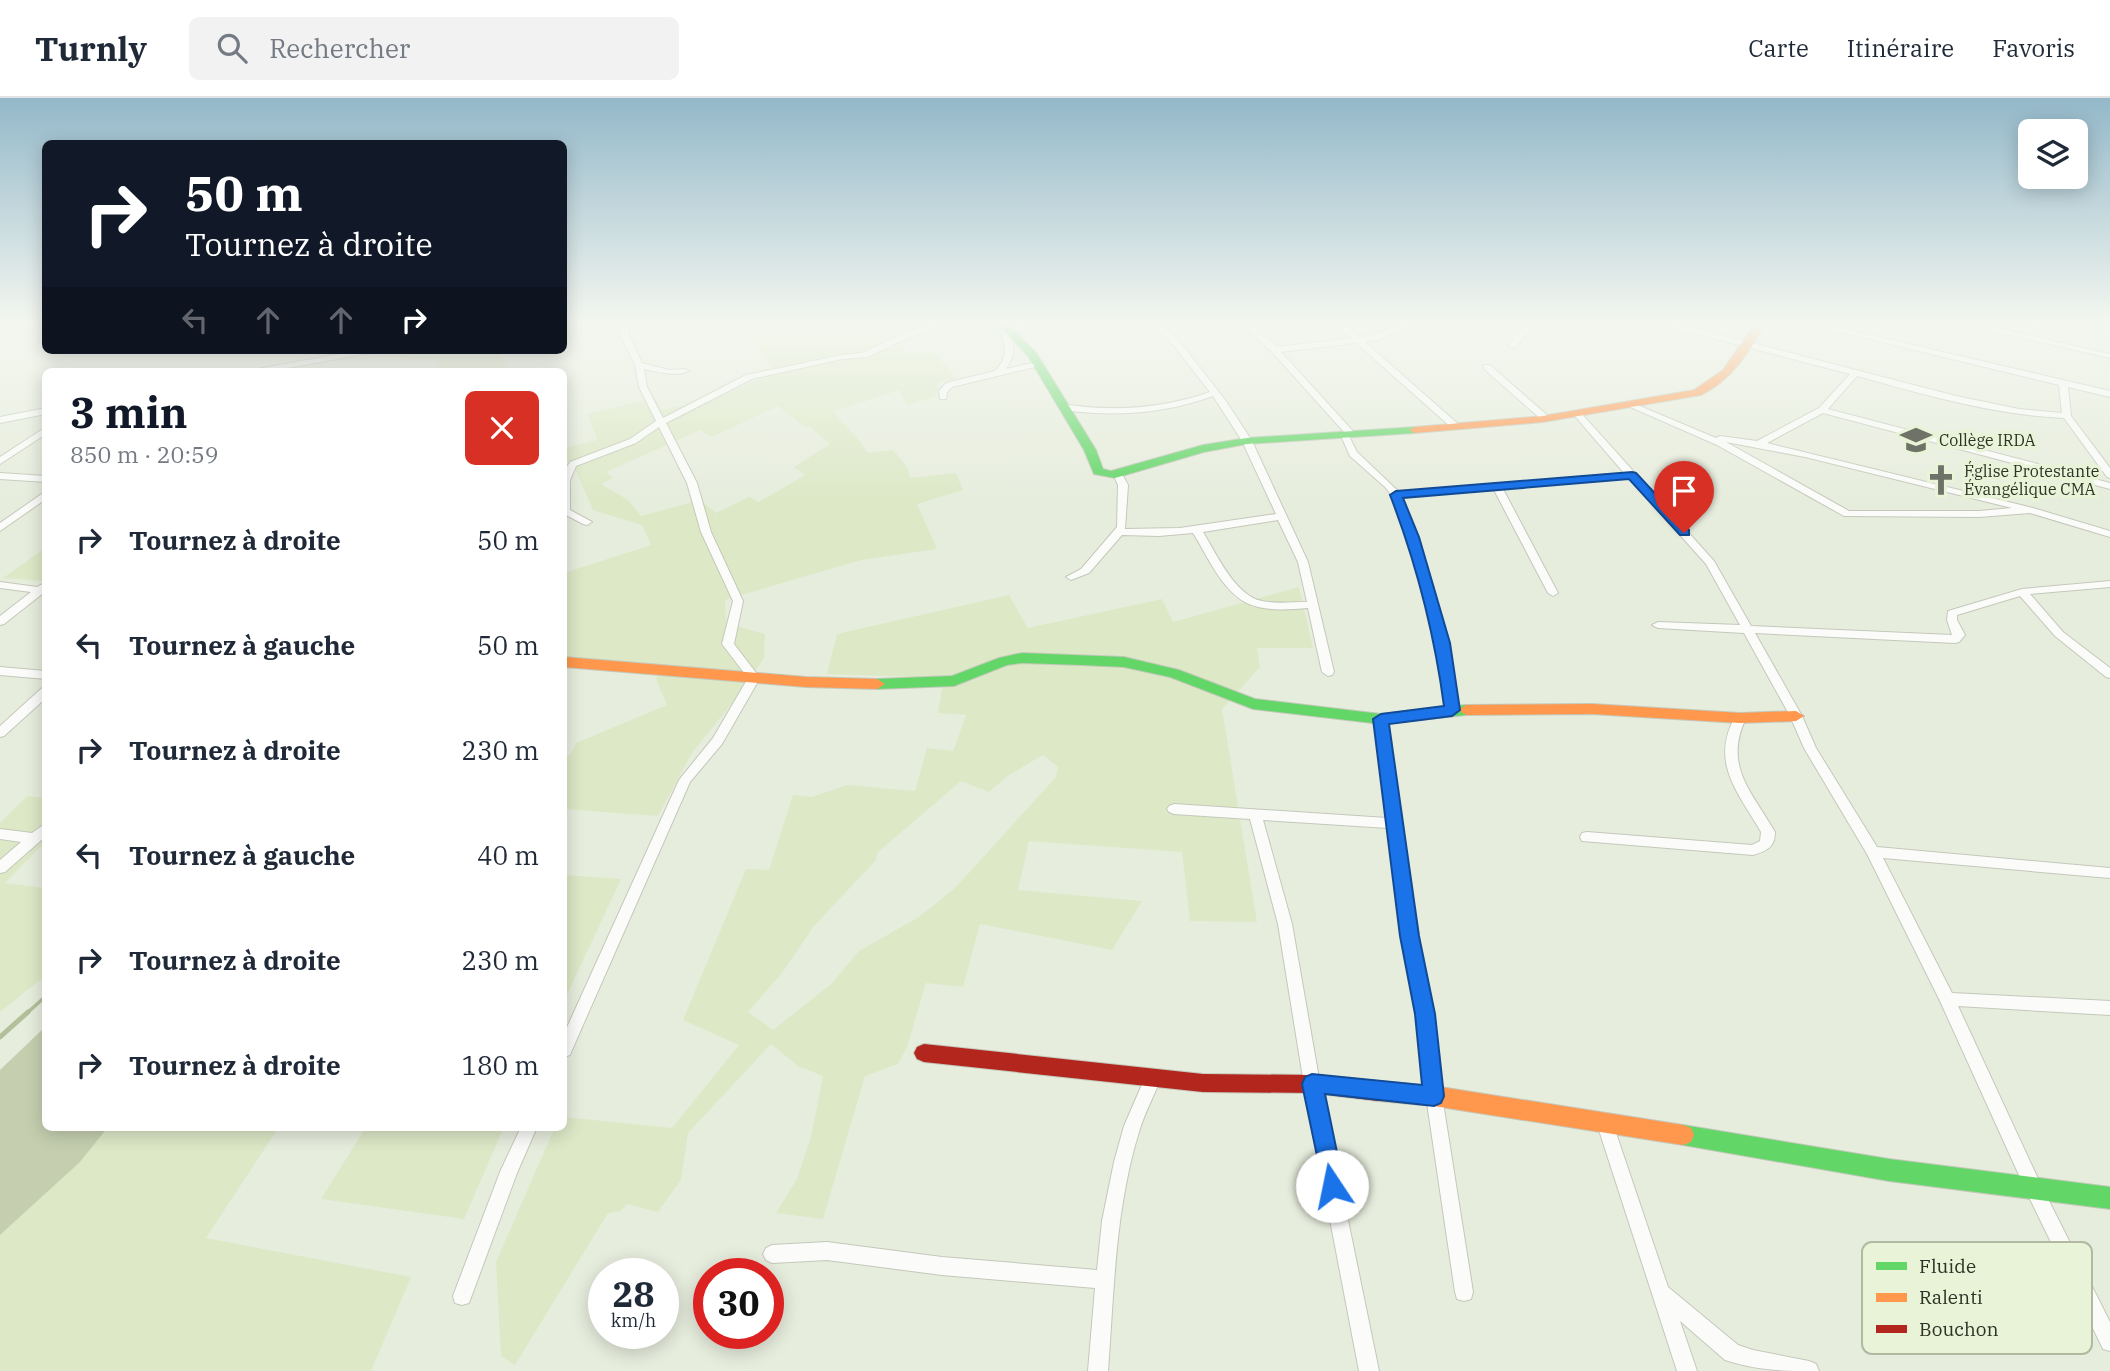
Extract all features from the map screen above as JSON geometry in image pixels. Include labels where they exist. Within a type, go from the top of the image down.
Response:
[{"type":"street","points":[[642,381],[659,423],[692,483],[706,532],[738,601],[728,644],[754,678]]},
{"type":"street","points":[[567,470],[582,458],[634,441],[659,423],[740,381]]},
{"type":"street","points":[[943,397],[943,391],[949,386],[969,381]]},
{"type":"street","points":[[1049,381],[1062,407],[1083,437],[1098,471],[1118,474],[1203,449],[1247,442],[1578,415],[1690,394],[1718,381]]},
{"type":"street","points":[[1206,381],[1247,442],[1303,562],[1328,672]]},
{"type":"street","points":[[1303,381],[1349,432]]},
{"type":"street","points":[[1405,381],[1455,426]]},
{"type":"street","points":[[1503,381],[1545,418]]},
{"type":"street","points":[[1757,444],[1822,410],[1848,381]]},
{"type":"street","points":[[1882,381],[2014,412],[2067,416]]},
{"type":"street","points":[[2056,381],[2110,394]]},
{"type":"street","points":[[2063,383],[2067,416],[2110,475]]},
{"type":"street","points":[[1062,407],[1114,413],[1186,404],[1215,393]]},
{"type":"street","points":[[1632,406],[1708,437],[1839,511],[1857,516],[1979,514],[2030,510]]},
{"type":"street","points":[[1822,410],[2110,486]]},
{"type":"street","points":[[0,420],[42,412]]},
{"type":"street","points":[[1578,415],[1710,563],[1796,716],[1810,748],[1873,852],[1947,999],[2060,1242]]},
{"type":"street","points":[[1349,432],[1346,438],[1349,449],[1381,477],[1396,495],[1413,537],[1443,643],[1452,710]]},
{"type":"street","points":[[0,461],[42,433]]},
{"type":"street","points":[[1708,437],[1757,444],[2030,510],[2110,534]]},
{"type":"street","points":[[1744,457],[1756,451],[1757,444]]},
{"type":"street","points":[[1071,577],[1085,571],[1118,532],[1124,517],[1121,506],[1123,485],[1118,474]]},
{"type":"street","points":[[1396,495],[1632,475]]},
{"type":"street","points":[[0,476],[42,479]]},
{"type":"street","points":[[1497,487],[1553,593]]},
{"type":"street","points":[[0,528],[42,497]]},
{"type":"street","points":[[567,512],[587,522]]},
{"type":"street","points":[[1118,532],[1141,534],[1282,516]]},
{"type":"street","points":[[1196,528],[1235,590],[1246,599],[1268,605],[1313,605]]},
{"type":"street","points":[[1658,625],[1955,639],[1959,635],[1952,620],[1952,612],[2022,592],[2110,584]]},
{"type":"street","points":[[0,585],[42,588]]},
{"type":"street","points":[[0,622],[42,588]]},
{"type":"street","points":[[2022,592],[2059,634],[2110,674]]},
{"type":"street","points":[[567,662],[754,678],[879,683],[954,681],[1004,661],[1022,658],[1124,662],[1192,678],[1253,704],[1381,719],[1452,710],[1592,709],[1740,718],[1796,716]]},
{"type":"street","points":[[0,671],[42,675]]},
{"type":"street","points":[[567,1043],[685,780],[718,741],[754,678]]},
{"type":"street","points":[[0,733],[42,695]]},
{"type":"street","points":[[1587,837],[1753,850],[1765,845],[1768,832],[1735,773],[1730,757],[1730,746],[1740,718]]},
{"type":"street","points":[[1381,719],[1409,936],[1425,1014],[1434,1096],[1464,1292]]},
{"type":"street","points":[[1174,809],[1395,823]]},
{"type":"street","points":[[1255,814],[1285,924],[1312,1084],[1369,1371]]},
{"type":"street","points":[[0,834],[40,833]]},
{"type":"street","points":[[0,868],[40,833]]},
{"type":"street","points":[[1873,852],[2110,873]]},
{"type":"street","points":[[1947,999],[2110,1008]]},
{"type":"street","points":[[924,1053],[1203,1083],[1312,1084],[1434,1096],[1604,1121],[1889,1170],[2110,1198]]},
{"type":"street","points":[[1098,1371],[1115,1195],[1130,1131],[1153,1078]]},
{"type":"street","points":[[1604,1121],[1686,1371]]},
{"type":"street","points":[[463,1296],[509,1172],[527,1131]]},
{"type":"street","points":[[772,1254],[827,1251],[942,1266],[1105,1280]]},
{"type":"street","points":[[1661,1293],[1732,1353],[1809,1371]]},
{"type":"street","points":[[2092,1306],[2110,1342]]},
{"type":"green space","points":[[754,381],[942,381],[939,382],[936,396],[907,405],[899,390],[834,411],[867,453],[893,450],[908,468],[910,478],[956,473],[963,490],[917,504],[937,549],[861,560],[725,600],[726,623],[765,634],[764,658],[745,687],[692,753],[658,816],[567,809],[567,756],[576,743],[667,705],[656,679],[660,671],[567,659],[567,572],[651,545],[642,525],[593,510],[576,471],[567,460],[567,447],[597,440],[588,414],[655,398],[661,410],[711,400]],"holes":[[[778,406],[805,427],[809,426],[830,444],[794,467],[805,475],[759,502],[749,497],[716,513],[700,500],[641,516],[628,500],[601,484],[613,478],[606,472],[700,430],[712,437]]]},
{"type":"green space","points":[[42,550],[42,581],[3,578]]},
{"type":"green space","points":[[1299,587],[1313,648],[1257,648],[1260,667],[1222,709],[1257,922],[1190,921],[1182,852],[1029,841],[1018,890],[1142,901],[1112,950],[980,924],[963,987],[926,983],[907,1047],[898,1064],[865,1076],[823,1219],[776,1213],[797,1179],[811,1137],[823,1076],[798,1066],[771,1044],[688,1133],[681,1180],[658,1212],[627,1204],[621,1211],[608,1213],[515,1365],[501,1356],[496,1262],[553,1131],[567,1131],[567,1117],[672,1128],[739,1045],[683,1020],[746,869],[769,870],[793,795],[812,797],[847,785],[915,791],[927,748],[953,751],[966,715],[938,713],[944,678],[827,674],[837,634],[1009,595],[1028,628],[1162,599],[1173,622]],"holes":[[[1043,755],[1058,767],[1056,777],[955,888],[919,917],[859,951],[831,984],[773,1030],[748,1012],[782,973],[814,926],[876,860],[877,853],[961,781],[989,792],[1009,775]]]},
{"type":"green space","points":[[27,796],[42,798],[42,845],[5,883],[42,888],[42,978],[0,1012],[0,823]]},
{"type":"green space","points":[[567,875],[621,879],[567,995]]},
{"type":"green space","points":[[42,1030],[42,1131],[105,1131],[80,1162],[0,1235],[0,1070]]},
{"type":"green space","points":[[105,1131],[276,1131],[206,1238],[411,1277],[371,1371],[0,1371],[0,1235],[80,1162]]},
{"type":"green space","points":[[364,1131],[502,1131],[464,1219],[321,1199]]},
{"type":"waterway","points":[[26,1014],[42,1000]]},
{"type":"waterway","points":[[0,1037],[28,1012]]},
{"type":"traffic: fast","points":[[1049,381],[1090,450],[1098,471],[1111,475],[1203,449],[1247,441],[1415,430]]},
{"type":"traffic: fast","points":[[877,684],[954,681],[1004,661],[1022,658],[1082,660],[1124,662],[1174,673],[1253,704],[1381,719],[1466,710]]},
{"type":"traffic: fast","points":[[1683,1135],[1889,1170],[2110,1198]]},
{"type":"traffic: slow","points":[[1415,430],[1543,419],[1697,393],[1716,381]]},
{"type":"traffic: slow","points":[[567,662],[806,682],[877,684]]},
{"type":"traffic: slow","points":[[1466,710],[1592,709],[1740,718],[1796,716]]},
{"type":"traffic: slow","points":[[1378,1091],[1434,1096],[1683,1135]]},
{"type":"traffic: jam","points":[[924,1053],[1203,1083],[1312,1084],[1378,1091]]},
{"type":"place","name":"Collège IRDA","points":[[1916,440]]},
{"type":"place","name":"Église Protestante Évangélique CMA","points":[[1941,480]]},
{"type":"route","points":[[1332,1186],[1312,1084],[1434,1096],[1425,1014],[1409,936],[1381,719],[1419,712],[1452,710],[1443,643],[1413,537],[1396,495],[1632,475],[1684,533]]}]
